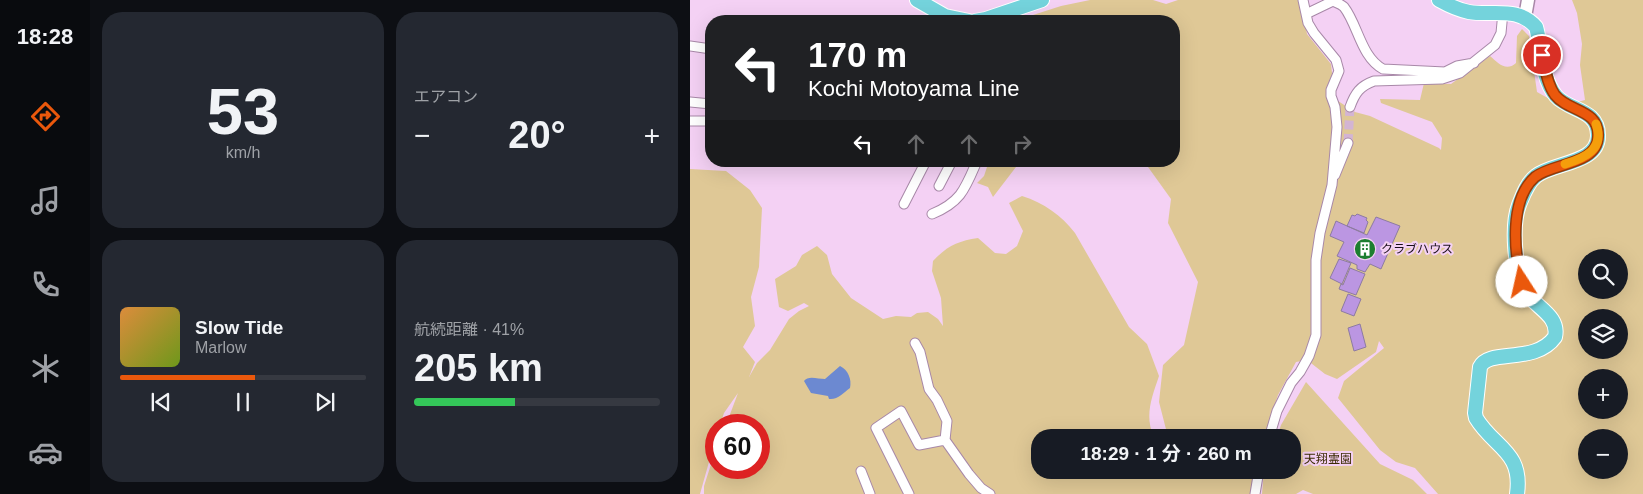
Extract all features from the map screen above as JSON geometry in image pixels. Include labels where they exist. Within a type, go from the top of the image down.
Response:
[{"type":"main road","points":[[917,0],[943,15]]},
{"type":"main road","points":[[998,15],[1042,0]]},
{"type":"main road","points":[[1439,0],[1459,10],[1503,12],[1525,17],[1536,27],[1546,74],[1555,94],[1564,102],[1588,115],[1597,126],[1598,136],[1595,148],[1584,157],[1549,169],[1535,177],[1527,187],[1516,214],[1515,235],[1522,282],[1529,296],[1550,316],[1555,326],[1555,336],[1547,345],[1539,350],[1526,354],[1491,358],[1483,362],[1480,368],[1476,418],[1515,464],[1519,480],[1517,494]]},
{"type":"main road","points":[[1525,17],[1528,0]]},
{"type":"street","points":[[1303,0],[1308,23],[1336,60],[1339,71],[1331,90],[1337,127],[1332,185]]},
{"type":"street","points":[[1306,14],[1334,1],[1343,6],[1366,51],[1377,66],[1383,69],[1445,72],[1457,66],[1474,63]]},
{"type":"street","points":[[1350,107],[1358,90],[1365,84],[1374,81],[1442,79],[1460,73],[1495,45],[1501,33],[1503,12]]},
{"type":"street","points":[[690,46],[705,48]]},
{"type":"street","points":[[690,102],[705,103]]},
{"type":"street","points":[[690,121],[705,121]]},
{"type":"street","points":[[1272,429],[1277,411],[1290,383],[1300,372],[1309,356],[1316,334],[1316,260],[1320,233],[1332,185],[1348,143]]},
{"type":"street","points":[[904,204],[923,167]]},
{"type":"street","points":[[939,186],[949,167]]},
{"type":"street","points":[[932,214],[947,208],[964,190],[974,167]]},
{"type":"street","points":[[915,344],[920,352],[929,389],[937,400],[947,421],[946,440],[969,474],[990,494]]},
{"type":"street","points":[[909,494],[876,428],[901,411],[919,445],[946,440]]},
{"type":"street","points":[[862,471],[870,494]]},
{"type":"street","points":[[1255,494],[1258,479]]},
{"type":"green space","points":[[1090,0],[1153,0],[1166,4],[1178,0],[1301,0],[1307,34],[1331,64],[1335,99],[1355,112],[1370,116],[1441,150],[1442,138],[1432,122],[1381,103],[1380,99],[1420,100],[1424,83],[1451,84],[1490,56],[1502,66],[1512,66],[1516,63],[1517,36],[1522,29],[1529,36],[1537,92],[1562,106],[1585,100],[1580,65],[1582,44],[1577,13],[1572,0],[1643,0],[1643,494],[1438,494],[1415,468],[1396,462],[1380,450],[1338,398],[1344,381],[1384,348],[1379,341],[1376,352],[1337,379],[1325,374],[1307,360],[1296,362],[1278,395],[1267,429],[1166,429],[1159,402],[1163,365],[1184,345],[1198,282],[1168,223],[1171,199],[1148,167],[1180,167],[1180,15],[1033,15],[1061,6]]},
{"type":"green space","points":[[987,167],[1016,167],[993,197],[988,187],[977,183],[984,176]]},
{"type":"green space","points":[[690,169],[726,171],[750,190],[762,208],[759,267],[751,297],[755,326],[743,347],[755,362],[749,377],[757,363],[770,350],[789,319],[809,306],[804,303],[788,311],[779,307],[775,279],[796,266],[802,255],[817,246],[827,255],[832,274],[851,298],[883,319],[896,316],[911,317],[917,313],[928,312],[938,319],[943,326],[941,298],[932,271],[933,261],[948,248],[971,239],[978,238],[995,253],[1006,254],[1017,246],[1023,231],[1009,203],[1022,196],[1052,210],[1075,233],[1129,327],[1147,344],[1159,376],[1150,406],[1151,429],[1031,429],[1031,479],[1253,479],[1250,494],[704,494],[706,479],[770,479],[770,414],[730,414],[738,393],[724,414],[705,414],[705,476],[700,494],[690,494]]},
{"type":"green space","name":"天翔霊園","points":[[1306,382],[1380,464],[1413,480],[1427,494],[1313,494],[1303,490],[1296,494],[1262,494],[1263,479],[1301,479],[1301,429],[1280,429]]},
{"type":"water","points":[[840,366],[849,375],[850,388],[840,396],[832,399],[829,399],[828,396],[811,393],[804,381],[806,379],[825,379]]},
{"type":"building","points":[[1357,214],[1367,218],[1368,222],[1364,233],[1347,226],[1352,215],[1355,216]]},
{"type":"building","name":"クラブハウス","points":[[1376,217],[1400,226],[1381,269],[1370,264],[1365,272],[1357,269],[1357,265],[1337,256],[1344,242],[1330,236],[1336,221],[1367,235]]},
{"type":"building","points":[[1339,259],[1351,263],[1342,284],[1330,278]]},
{"type":"building","points":[[1350,268],[1365,274],[1356,295],[1339,289],[1341,284],[1343,285]]},
{"type":"building","points":[[1348,294],[1361,299],[1354,316],[1341,311]]},
{"type":"building","points":[[1360,324],[1366,347],[1354,351],[1348,328]]},
{"type":"tunnel","points":[[1348,143],[1350,107]]},
{"type":"slow traffic","points":[[1565,164],[1584,157],[1595,148],[1598,141],[1596,124]]},
{"type":"place","name":"クラブハウス","points":[[1365,249]]},
{"type":"route","points":[[1522,282],[1518,261],[1515,222],[1518,206],[1527,187],[1540,173],[1584,157],[1595,148],[1598,141],[1598,131],[1594,121],[1580,109],[1564,102],[1555,94],[1546,74],[1542,55]]}]
